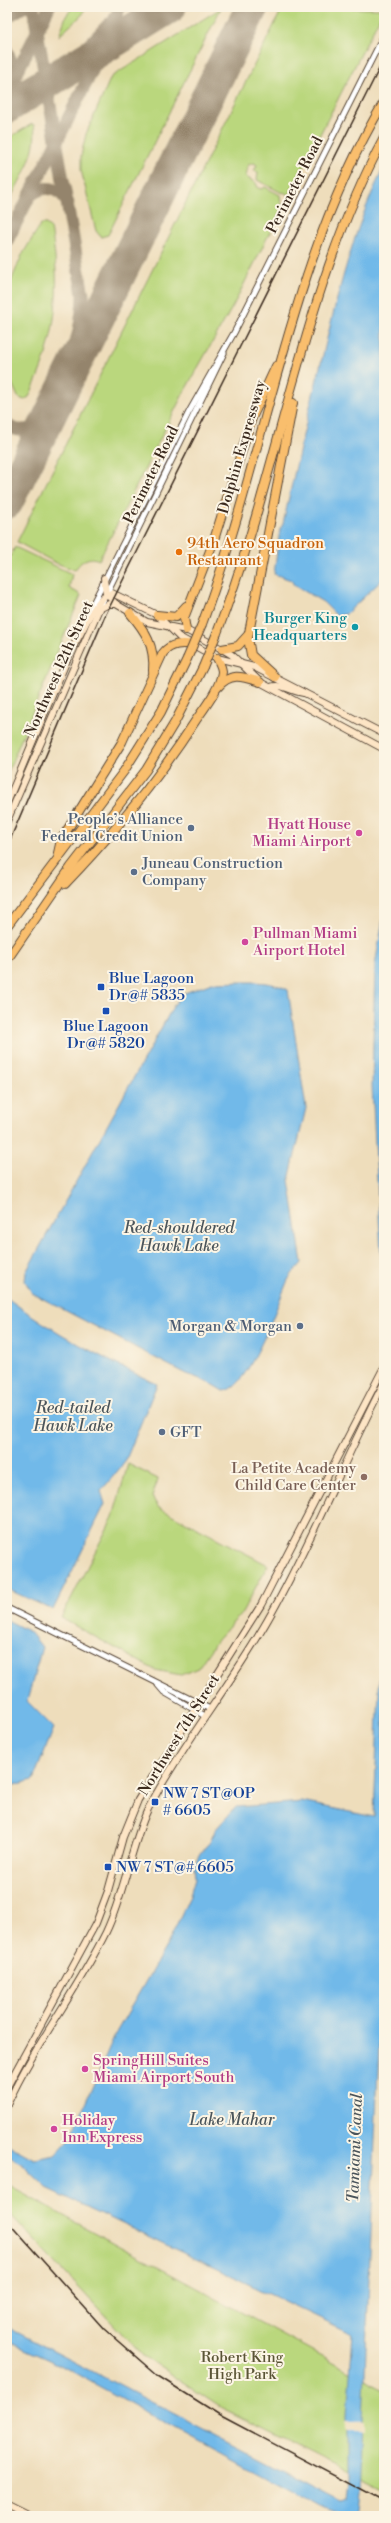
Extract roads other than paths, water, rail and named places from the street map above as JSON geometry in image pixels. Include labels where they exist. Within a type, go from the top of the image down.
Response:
[{"type":"highway","name":"Dolphin Expressway","points":[[7,926],[58,856],[112,788],[137,751],[187,659],[202,624],[222,566],[288,339],[316,251],[332,206],[359,147],[384,102]]},
{"type":"highway","name":"Dolphin Expressway","points":[[7,960],[48,901],[146,770],[175,722],[203,667],[239,571],[299,365],[341,232],[384,138]]},
{"type":"highway","points":[[186,630],[184,618],[213,543],[252,418],[288,339]]},
{"type":"highway","points":[[275,677],[251,655],[248,646],[248,635],[283,463],[299,365]]},
{"type":"highway","points":[[157,616],[176,617],[192,600]]},
{"type":"highway","points":[[130,613],[145,631],[151,643],[154,657],[153,678]]},
{"type":"highway","points":[[222,648],[238,646],[248,635]]},
{"type":"highway","points":[[58,856],[61,840],[122,742],[161,658],[168,648],[178,644],[194,645]]},
{"type":"highway","points":[[214,692],[222,670],[217,658]]},
{"type":"highway","points":[[48,901],[107,840],[143,798],[172,757],[214,692],[226,679],[234,676],[260,682]]},
{"type":"main road","points":[[104,578],[106,594],[116,604],[130,613],[152,624],[186,630],[222,648],[260,682],[384,749]]},
{"type":"main road","points":[[72,648],[82,635],[95,606],[106,594],[112,593],[157,616],[179,637],[217,658],[254,667],[308,693],[384,734]]},
{"type":"main road","points":[[99,609],[109,604],[116,604]]},
{"type":"main road","name":"Northwest 12th Street","points":[[7,821],[99,609]]},
{"type":"main road","name":"Northwest 12th Street","points":[[7,803],[72,648]]},
{"type":"main road","points":[[270,687],[280,685],[296,693],[308,693]]},
{"type":"main road","name":"Northwest 7th Street","points":[[7,2087],[96,1924],[108,1891],[124,1833],[138,1800],[261,1605],[383,1368]]},
{"type":"main road","name":"Northwest 7th Street","points":[[7,2105],[43,2039],[99,1946],[120,1898],[136,1838],[148,1809],[205,1716],[272,1614],[338,1484],[358,1434],[384,1383]]},
{"type":"main road","points":[[7,2505],[29,2516]]},
{"type":"street","name":"Perimeter Road","points":[[104,578],[189,412],[227,344],[384,35]]},
{"type":"street","name":"Perimeter Road","points":[[106,594],[220,364],[227,344]]},
{"type":"street","name":"Northwest 12th Street","points":[[72,648],[104,578]]},
{"type":"street","name":"Northwest 12th Street","points":[[99,609],[106,594]]},
{"type":"street","points":[[7,1608],[158,1685],[168,1686],[210,1709]]},
{"type":"street","points":[[158,1685],[164,1692],[205,1716]]},
{"type":"water","points":[[384,167],[384,578],[346,614],[337,616],[323,602],[294,585],[291,580],[274,574],[280,529],[283,524],[310,406],[339,290],[354,240]]},
{"type":"water","points":[[384,913],[384,1309],[372,1086],[375,965]]},
{"type":"water","name":"Red-shouldered Hawk Lake","points":[[212,983],[261,983],[280,986],[288,990],[306,1108],[289,1180],[302,1263],[288,1280],[262,1343],[243,1376],[233,1387],[223,1391],[208,1382],[182,1372],[32,1293],[25,1281],[26,1272],[174,1005],[182,994]]},
{"type":"water","name":"Red-tailed Hawk Lake","points":[[7,1298],[43,1323],[80,1345],[157,1384],[125,1462],[101,1491],[105,1504],[53,1610],[7,1589]]},
{"type":"water","name":"Lake Mahar","points":[[384,1557],[384,1928],[360,2491],[357,2516],[344,2516],[320,2507],[60,2365],[7,2341],[7,2327],[340,2500],[345,2498],[347,2480],[347,2414],[353,2334],[47,2188],[23,2165],[7,2155],[7,2144],[34,2159],[55,2155],[69,2140],[117,2031],[168,1943],[189,1898],[195,1878],[194,1866],[200,1853],[210,1842],[216,1829],[236,1807],[302,1802],[374,1817]]},
{"type":"water","points":[[7,1620],[30,1632],[42,1647],[27,1701],[54,1728],[33,1780],[7,1787]]},
{"type":"railway","points":[[7,847],[105,616],[384,59]]},
{"type":"railway","points":[[7,2221],[104,2329],[158,2376],[223,2417],[384,2502]]},
{"type":"place","name":"94th Aero Squadron Restaurant","points":[[179,552]]},
{"type":"place","name":"Burger King Headquarters","points":[[355,627]]},
{"type":"place","name":"People’s Alliance Federal Credit Union","points":[[191,828]]},
{"type":"place","name":"Hyatt House Miami Airport","points":[[359,833]]},
{"type":"place","name":"Juneau Construction Company","points":[[134,872]]},
{"type":"place","name":"Pullman Miami Airport Hotel","points":[[245,942]]},
{"type":"place","name":"Blue Lagoon Dr@# 5835","points":[[101,987]]},
{"type":"place","name":"Blue Lagoon Dr@# 5820","points":[[106,1011]]},
{"type":"place","name":"Morgan & Morgan","points":[[300,1326]]},
{"type":"place","name":"GFT","points":[[162,1432]]},
{"type":"place","name":"La Petite Academy Child Care Center","points":[[364,1477]]},
{"type":"place","name":"NW 7 ST@OP # 6605","points":[[155,1802]]},
{"type":"place","name":"NW 7 ST@# 6605","points":[[108,1867]]},
{"type":"place","name":"SpringHill Suites Miami Airport South","points":[[85,2069]]},
{"type":"place","name":"Holiday Inn Express","points":[[54,2129]]},
{"type":"water label","name":"Tamiami Canal","points":[[355,2148]]},
{"type":"park label","name":"Robert King High Park","points":[[242,2366]]}]
